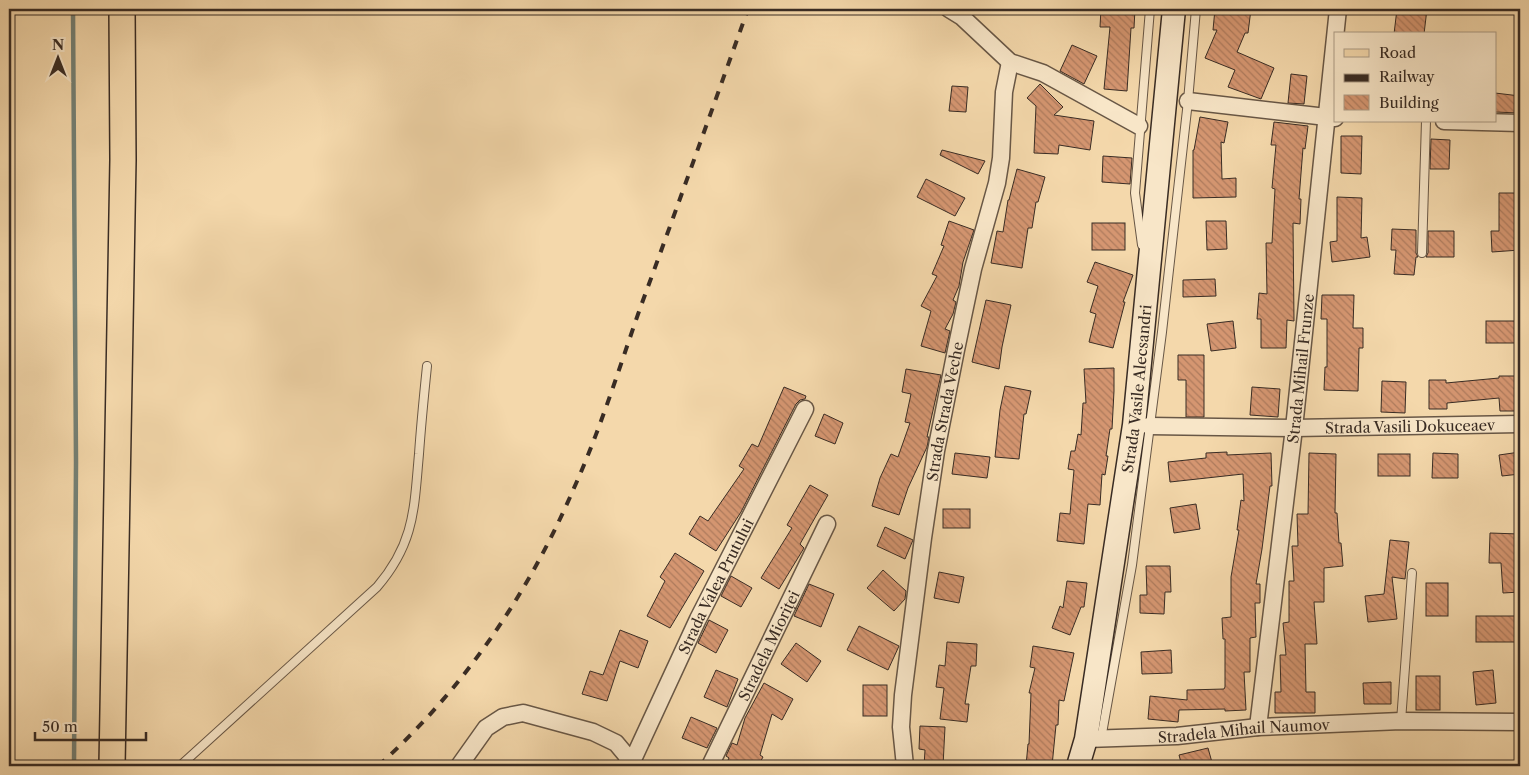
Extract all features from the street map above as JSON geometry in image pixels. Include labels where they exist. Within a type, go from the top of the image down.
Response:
[{"type":"main road","points":[[112,766],[123,170],[122,9]]},
{"type":"main road","name":"Strada Vasile Alecsandri","points":[[1078,766],[1093,739],[1134,425],[1174,9]]},
{"type":"street","points":[[949,9],[962,17],[1010,62],[1043,72],[1139,126]]},
{"type":"street","name":"Strada Mihail Frunze","points":[[1337,32],[1338,9]]},
{"type":"street","name":"Strada Strada Veche","points":[[905,766],[901,727],[903,694],[922,538],[936,451],[956,350],[973,269],[998,175],[1001,158],[1004,92],[1010,62]]},
{"type":"street","name":"Strada Mihail Frunze","points":[[1258,727],[1331,118],[1334,71]]},
{"type":"street","points":[[1188,101],[1331,118]]},
{"type":"street","points":[[1482,122],[1520,123]]},
{"type":"street","name":"Strada Valea Prutului","points":[[630,766],[698,619],[805,409]]},
{"type":"street","name":"Strada Vasili Dokuceaev","points":[[1150,426],[1294,428],[1520,424]]},
{"type":"street","name":"Stradela Mioriței","points":[[710,766],[827,524]]},
{"type":"street","points":[[459,766],[486,728],[503,717],[523,713],[593,732],[616,743],[626,755],[630,766]]},
{"type":"street","name":"Stradela Mihail Naumov","points":[[1093,739],[1177,736],[1258,727],[1401,720],[1520,722]]},
{"type":"lane","points":[[1147,284],[1135,193],[1150,9]]},
{"type":"lane","points":[[1093,739],[1132,564],[1162,332],[1188,101],[1196,9]]},
{"type":"lane","points":[[1422,253],[1426,122]]},
{"type":"lane","points":[[180,766],[377,586],[394,564],[406,538],[416,501],[427,366]]},
{"type":"lane","points":[[1401,720],[1412,573]]},
{"type":"building","points":[[1101,9],[1135,9],[1134,28],[1131,28],[1127,91],[1104,89],[1110,27],[1100,27]]},
{"type":"building","points":[[1215,9],[1251,9],[1248,33],[1245,33],[1237,52],[1274,68],[1261,99],[1228,87],[1235,70],[1205,58],[1217,30],[1213,30]]},
{"type":"building","points":[[1397,9],[1427,9],[1424,32],[1394,32]]},
{"type":"building","points":[[1072,45],[1097,56],[1084,84],[1060,71]]},
{"type":"building","points":[[1291,74],[1307,76],[1304,104],[1288,103]]},
{"type":"building","points":[[1040,84],[1063,107],[1054,115],[1094,121],[1090,150],[1059,145],[1058,154],[1034,153],[1036,106],[1027,98]]},
{"type":"building","points":[[952,86],[968,87],[966,112],[949,111]]},
{"type":"building","points":[[1496,93],[1520,96],[1519,113],[1496,112]]},
{"type":"building","points":[[1200,117],[1228,122],[1224,143],[1221,142],[1222,179],[1236,178],[1236,197],[1193,198],[1193,150]]},
{"type":"building","points":[[1274,122],[1308,126],[1305,149],[1303,148],[1299,199],[1301,199],[1300,224],[1293,223],[1294,321],[1287,320],[1286,348],[1261,348],[1261,319],[1257,319],[1259,293],[1267,294],[1266,243],[1272,243],[1275,189],[1272,188],[1276,145],[1271,145]]},
{"type":"building","points":[[1341,136],[1362,136],[1361,174],[1341,173]]},
{"type":"building","points":[[1431,139],[1450,140],[1449,169],[1430,169]]},
{"type":"building","points":[[942,150],[985,161],[978,174],[940,155]]},
{"type":"building","points":[[1103,156],[1132,158],[1130,184],[1102,182]]},
{"type":"building","points":[[1017,169],[1045,177],[1038,202],[1036,202],[1032,228],[1028,228],[1022,268],[991,263],[997,231],[1003,232],[1008,200]]},
{"type":"building","points":[[926,179],[965,198],[955,216],[917,197]]},
{"type":"building","points":[[1499,193],[1520,193],[1520,250],[1492,252],[1491,231],[1499,231]]},
{"type":"building","points":[[1337,197],[1362,198],[1361,238],[1367,237],[1370,257],[1332,262],[1330,242],[1337,241]]},
{"type":"building","points":[[949,221],[974,230],[963,262],[959,286],[953,300],[956,302],[953,314],[945,329],[950,331],[945,353],[921,346],[931,311],[921,306],[937,276],[932,274],[944,246],[941,245]]},
{"type":"building","points":[[1206,221],[1226,221],[1227,249],[1207,250]]},
{"type":"building","points":[[1092,223],[1125,223],[1125,250],[1092,250]]},
{"type":"building","points":[[1392,229],[1416,230],[1416,253],[1418,257],[1416,257],[1414,275],[1394,274],[1396,250],[1391,250]]},
{"type":"building","points":[[1428,231],[1454,231],[1454,257],[1426,257],[1428,253]]},
{"type":"building","points":[[1095,262],[1133,275],[1123,302],[1125,302],[1113,348],[1089,342],[1096,314],[1090,312],[1098,286],[1087,282]]},
{"type":"building","points":[[1215,279],[1216,296],[1183,297],[1183,280]]},
{"type":"building","points":[[1322,295],[1354,295],[1353,328],[1363,328],[1363,348],[1359,348],[1358,391],[1324,390],[1325,367],[1327,367],[1327,319],[1321,319]]},
{"type":"building","points":[[986,300],[1011,305],[999,369],[972,362]]},
{"type":"building","points":[[1233,321],[1236,348],[1211,351],[1207,324]]},
{"type":"building","points":[[1486,321],[1520,321],[1520,343],[1486,343]]},
{"type":"building","points":[[1178,355],[1204,355],[1204,417],[1186,417],[1186,380],[1178,380]]},
{"type":"building","points":[[1114,368],[1112,429],[1110,429],[1105,475],[1102,474],[1100,505],[1088,504],[1084,544],[1057,541],[1060,513],[1070,514],[1074,470],[1068,469],[1071,451],[1075,451],[1078,434],[1081,435],[1083,403],[1086,403],[1084,369]]},
{"type":"building","points":[[906,369],[941,375],[927,437],[929,437],[927,447],[908,488],[899,515],[872,506],[880,478],[891,454],[898,457],[910,423],[905,422],[911,394],[902,392]]},
{"type":"building","points":[[1499,376],[1517,376],[1518,411],[1500,411],[1499,398],[1447,403],[1447,409],[1429,409],[1429,380],[1446,380],[1446,383],[1499,378]]},
{"type":"building","points":[[1382,381],[1406,382],[1405,413],[1381,412]]},
{"type":"building","points":[[1005,386],[1031,391],[1026,414],[1024,414],[1019,459],[995,457],[1000,410]]},
{"type":"building","points":[[784,387],[806,396],[805,399],[800,400],[796,404],[741,512],[716,551],[689,534],[700,516],[708,521],[744,469],[739,466],[752,444],[758,447]]},
{"type":"building","points":[[1252,387],[1280,389],[1278,417],[1250,415]]},
{"type":"building","points":[[824,414],[843,423],[835,444],[815,436]]},
{"type":"building","points":[[1227,452],[1227,455],[1271,453],[1272,486],[1270,486],[1256,584],[1260,584],[1260,603],[1255,603],[1256,637],[1250,638],[1250,672],[1244,672],[1246,710],[1179,710],[1178,722],[1148,719],[1150,696],[1187,700],[1187,690],[1224,689],[1225,687],[1225,639],[1223,639],[1222,618],[1231,617],[1231,577],[1239,530],[1237,530],[1241,500],[1244,501],[1243,474],[1170,482],[1168,462],[1206,458],[1206,453]]},
{"type":"building","points":[[1520,452],[1520,474],[1502,476],[1499,455]]},
{"type":"building","points":[[955,453],[990,457],[987,478],[952,474]]},
{"type":"building","points":[[1309,453],[1336,454],[1335,513],[1337,513],[1343,566],[1324,568],[1324,602],[1314,602],[1317,644],[1305,644],[1306,692],[1315,692],[1315,713],[1275,713],[1275,692],[1281,692],[1280,655],[1286,655],[1283,623],[1289,622],[1289,581],[1294,581],[1292,546],[1298,546],[1297,514],[1308,514]]},
{"type":"building","points":[[1433,453],[1458,454],[1458,478],[1432,478]]},
{"type":"building","points":[[1378,454],[1410,454],[1410,476],[1378,476]]},
{"type":"building","points":[[810,485],[828,495],[800,544],[804,548],[779,589],[761,578],[792,528],[787,525]]},
{"type":"building","points":[[1196,504],[1200,529],[1174,533],[1170,508]]},
{"type":"building","points":[[943,509],[970,509],[970,528],[943,528]]},
{"type":"building","points":[[885,527],[913,540],[905,559],[877,546]]},
{"type":"building","points":[[1490,533],[1519,534],[1517,568],[1520,568],[1520,592],[1503,593],[1501,563],[1489,563]]},
{"type":"building","points":[[1390,540],[1409,542],[1405,579],[1392,577],[1397,619],[1368,622],[1365,596],[1384,594]]},
{"type":"building","points":[[675,553],[704,571],[670,628],[647,616],[665,581],[660,577]]},
{"type":"building","points":[[1146,566],[1170,566],[1171,592],[1165,592],[1164,614],[1140,613],[1140,595],[1147,595]]},
{"type":"building","points":[[883,570],[906,591],[905,599],[894,611],[867,588]]},
{"type":"building","points":[[939,572],[964,577],[959,603],[934,598]]},
{"type":"building","points":[[731,576],[752,588],[741,607],[721,596]]},
{"type":"building","points":[[1067,581],[1087,583],[1084,607],[1081,607],[1070,635],[1052,628],[1060,606],[1063,608]]},
{"type":"building","points":[[1426,583],[1448,583],[1448,616],[1426,616]]},
{"type":"building","points":[[809,584],[834,594],[821,627],[794,616]]},
{"type":"building","points":[[1476,616],[1520,616],[1520,642],[1476,642]]},
{"type":"building","points":[[709,620],[728,630],[716,653],[698,643]]},
{"type":"building","points":[[859,626],[899,646],[888,670],[847,650]]},
{"type":"building","points":[[620,630],[648,641],[638,668],[620,661],[607,701],[582,694],[590,671],[603,675]]},
{"type":"building","points":[[947,642],[977,644],[976,666],[971,666],[965,704],[969,704],[967,722],[940,719],[944,688],[936,687],[939,665],[945,666]]},
{"type":"building","points":[[796,643],[821,661],[807,682],[781,664]]},
{"type":"building","points":[[1033,646],[1074,653],[1064,701],[1059,700],[1058,725],[1056,725],[1052,766],[1026,766],[1029,744],[1031,693],[1029,693],[1035,668],[1030,667]]},
{"type":"building","points":[[1171,650],[1172,673],[1142,674],[1141,652]]},
{"type":"building","points":[[716,670],[738,679],[727,707],[704,697]]},
{"type":"building","points":[[1493,670],[1496,703],[1476,705],[1473,672]]},
{"type":"building","points":[[1416,676],[1440,676],[1440,710],[1416,710]]},
{"type":"building","points":[[1391,682],[1391,704],[1364,704],[1363,683]]},
{"type":"building","points":[[764,683],[793,699],[782,720],[772,714],[760,755],[763,757],[758,766],[725,766],[729,758],[726,756],[732,743],[737,745],[745,718]]},
{"type":"building","points":[[863,685],[887,685],[887,716],[863,716]]},
{"type":"building","points":[[691,717],[717,728],[707,748],[682,738]]},
{"type":"building","points":[[920,726],[945,727],[943,766],[924,766],[925,750],[919,749]]},
{"type":"building","points":[[1208,748],[1213,766],[1182,766],[1179,755]]},
{"type":"waterway","points":[[73,9],[76,462],[74,766]]},
{"type":"railway","points":[[378,766],[409,737],[466,672],[515,602],[556,527],[602,419],[748,9]]}]
